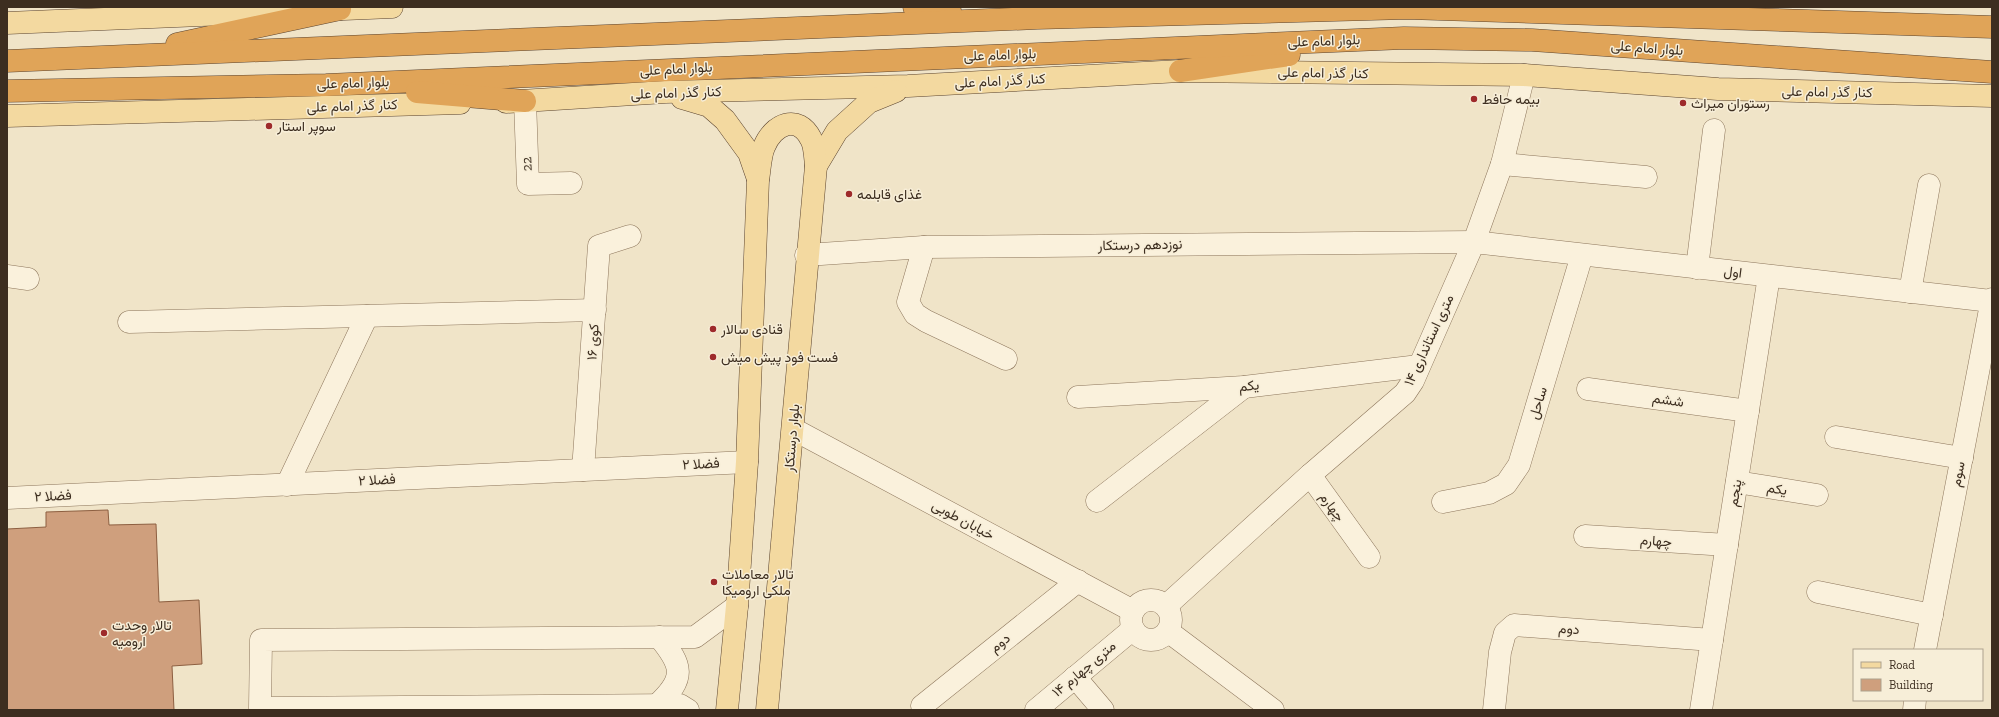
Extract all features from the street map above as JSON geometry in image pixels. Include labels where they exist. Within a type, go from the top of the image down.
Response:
[{"type":"highway","points":[[914,7],[1036,18]]},
{"type":"highway","points":[[7,61],[1036,18],[1407,8],[1992,27]]},
{"type":"highway","points":[[118,57],[340,9]]},
{"type":"highway","points":[[1180,71],[1404,38]]},
{"type":"highway","name":"بلوار امام علی","points":[[7,91],[326,85],[1404,38],[1532,40],[1992,72]]},
{"type":"highway","points":[[326,85],[525,101]]},
{"type":"main road","points":[[7,23],[392,7]]},
{"type":"main road","name":"کنار گذر امام علی","points":[[7,116],[525,101],[665,92],[908,86],[1180,71],[1524,75],[1718,89],[1992,96]]},
{"type":"main road","points":[[816,166],[837,131],[869,102],[908,86]]},
{"type":"main road","points":[[665,92],[709,106],[725,120],[749,153],[758,180]]},
{"type":"main road","points":[[727,710],[737,606],[747,462],[758,180],[764,147],[778,127],[792,123],[800,125],[804,128],[812,140],[816,166]]},
{"type":"main road","name":"بلوار درستکار","points":[[767,710],[793,429],[806,255],[816,166]]},
{"type":"street","name":"۱۴ متری استانداری","points":[[1166,606],[1310,475],[1404,393],[1413,382],[1474,242],[1502,164],[1524,75]]},
{"type":"street","name":"22","points":[[525,101],[528,184],[571,183]]},
{"type":"street","points":[[1697,268],[1714,130]]},
{"type":"street","points":[[1502,164],[1646,177]]},
{"type":"street","points":[[1910,292],[1929,185]]},
{"type":"street","name":"کوی ۱۶","points":[[583,470],[599,246],[630,236]]},
{"type":"street","name":"اول","points":[[1474,242],[1992,300]]},
{"type":"street","name":"نوزدهم درستکار","points":[[806,255],[924,247],[1474,242]]},
{"type":"street","points":[[924,247],[908,302],[915,314],[926,321],[1006,359]]},
{"type":"street","name":"ساحل","points":[[1442,502],[1489,493],[1506,484],[1519,465],[1582,255]]},
{"type":"street","points":[[7,276],[28,279]]},
{"type":"street","name":"پنجم","points":[[1702,710],[1769,276]]},
{"type":"street","name":"سوم","points":[[1925,649],[1992,300]]},
{"type":"street","points":[[129,322],[595,310]]},
{"type":"street","points":[[288,485],[367,316]]},
{"type":"street","name":"یکم","points":[[1078,397],[1244,387],[1419,366]]},
{"type":"street","points":[[1097,501],[1244,387]]},
{"type":"street","name":"ششم","points":[[1588,389],[1748,411]]},
{"type":"street","name":"خیابان طوبی","points":[[793,429],[1078,580],[1133,620]]},
{"type":"street","points":[[1836,436],[1962,458]]},
{"type":"street","name":"فضلا ۲","points":[[7,498],[747,462]]},
{"type":"street","name":"چهارم","points":[[1310,475],[1369,557]]},
{"type":"street","name":"یکم","points":[[1737,482],[1817,495]]},
{"type":"street","name":"چهارم","points":[[1585,536],[1727,545]]},
{"type":"street","name":"دوم","points":[[922,706],[1078,580]]},
{"type":"street","points":[[1818,592],[1932,615]]},
{"type":"street","points":[[1148,600],[1158,601],[1166,606],[1171,614],[1172,623],[1169,632],[1161,639],[1150,641],[1140,638],[1133,620],[1139,604],[1148,600]]},
{"type":"street","points":[[688,710],[680,705],[260,708],[261,640],[695,637],[737,606]]},
{"type":"street","name":"۱۴ متری چهارم","points":[[1036,710],[1075,677],[1133,620]]},
{"type":"street","name":"دوم","points":[[1494,710],[1500,652],[1505,633],[1514,625],[1712,640]]},
{"type":"street","points":[[1169,632],[1273,710]]},
{"type":"street","points":[[657,705],[672,690],[678,673],[674,656],[659,637]]},
{"type":"street","points":[[1075,677],[1103,710]]},
{"type":"building","name":"تالار وحدت ارومیه","points":[[108,510],[109,525],[156,524],[159,602],[199,600],[202,664],[172,666],[174,710],[7,710],[7,529],[46,527],[46,512]]},
{"type":"place","name":"بیمه حافط","points":[[1474,99]]},
{"type":"place","name":"رستوران میراث","points":[[1683,103]]},
{"type":"place","name":"سوپر استار","points":[[269,126]]},
{"type":"place","name":"غذای قابلمه","points":[[849,194]]},
{"type":"place","name":"قنادی سالار","points":[[713,329]]},
{"type":"place","name":"فست فود پیش میش","points":[[713,357]]},
{"type":"place","name":"تالار معاملات ملکی ارومیکا","points":[[714,582]]},
{"type":"place","name":"تالار وحدت ارومیه","points":[[104,633]]}]
